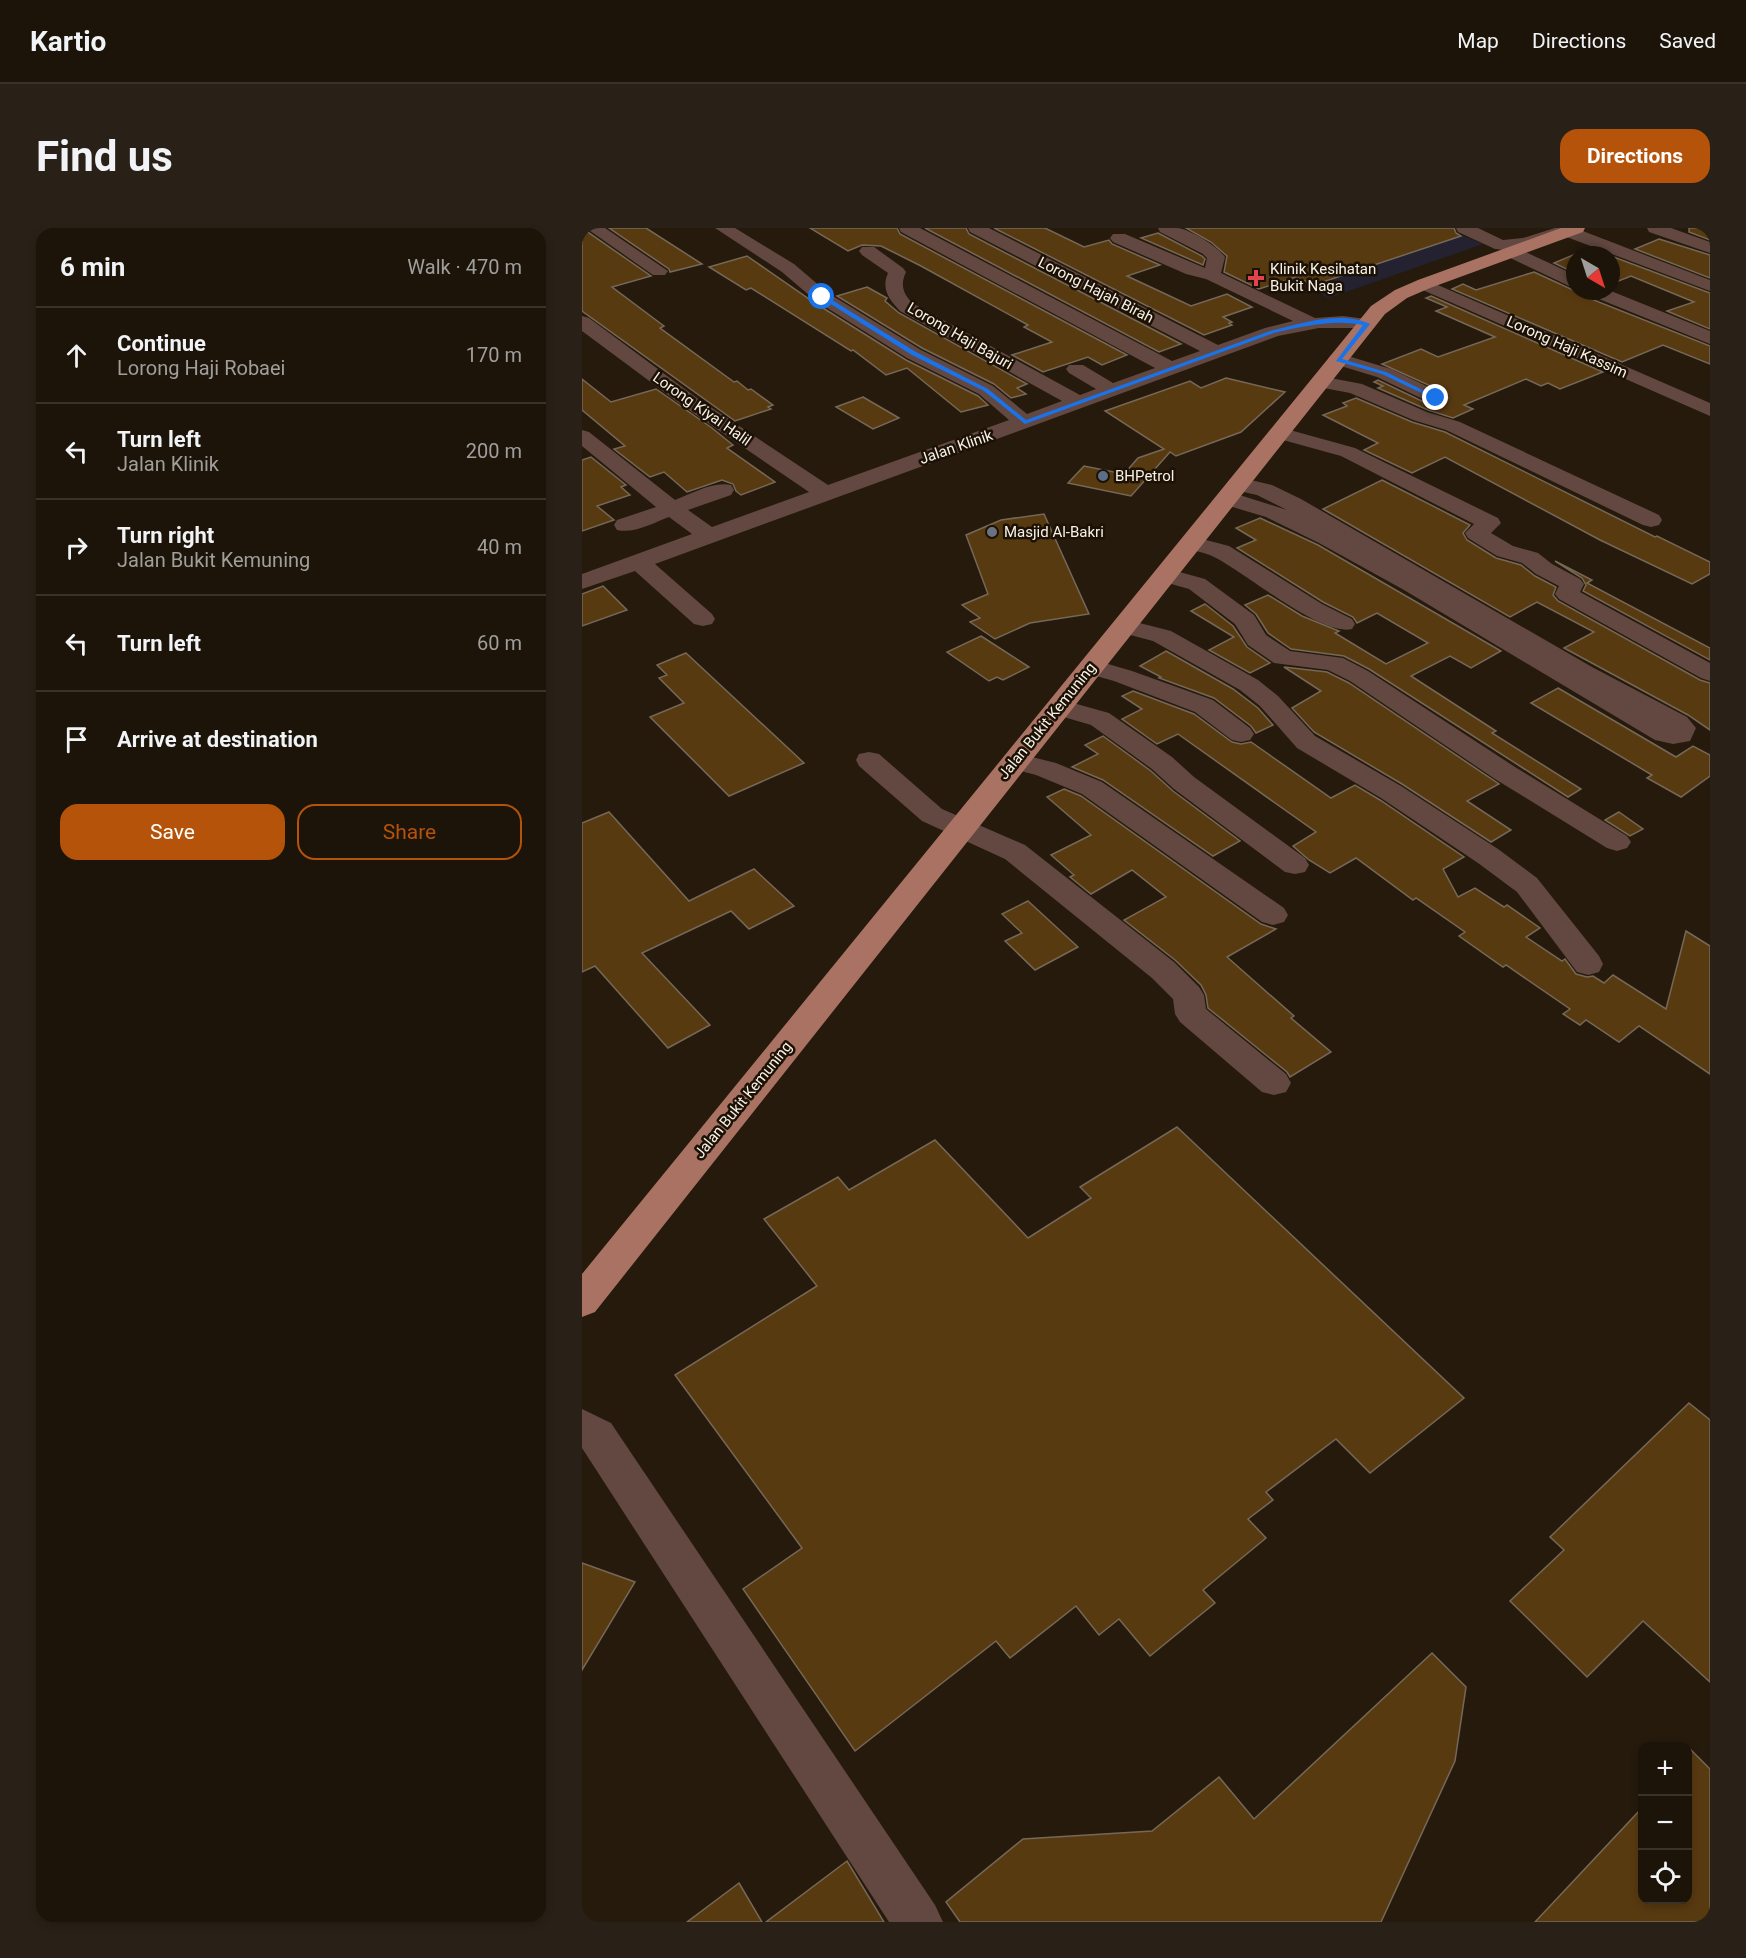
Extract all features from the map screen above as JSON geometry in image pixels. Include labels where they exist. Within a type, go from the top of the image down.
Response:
[{"type":"main road","points":[[1373,317],[1384,294],[1394,286],[1507,248],[1546,228]]},
{"type":"main road","name":"Jalan Bukit Kemuning","points":[[582,1300],[1373,317],[1401,294],[1507,248],[1573,229]]},
{"type":"street","points":[[594,228],[659,271]]},
{"type":"street","points":[[723,228],[788,268],[822,297],[914,354],[986,390],[1025,423]]},
{"type":"street","points":[[907,228],[1172,369]]},
{"type":"street","name":"Lorong Hajah Birah","points":[[976,228],[1221,350]]},
{"type":"street","points":[[1166,228],[1209,250],[1216,257],[1212,275]]},
{"type":"street","points":[[1455,228],[1507,248]]},
{"type":"street","points":[[1464,228],[1566,278]]},
{"type":"street","points":[[1655,228],[1710,248]]},
{"type":"street","points":[[1573,229],[1710,286]]},
{"type":"street","points":[[1141,231],[1119,238],[1192,270],[1212,275],[1311,323]]},
{"type":"street","name":"Lorong Haji Bajuri","points":[[868,251],[897,272],[894,279],[895,295],[906,307],[1080,403]]},
{"type":"street","name":"Lorong Haji Kassim","points":[[1424,284],[1710,410]]},
{"type":"street","points":[[1617,300],[1710,338]]},
{"type":"street","name":"Jalan Klinik","points":[[585,576],[639,562],[1272,332],[1311,323],[1373,317]]},
{"type":"street","points":[[1191,319],[1193,324],[1221,350]]},
{"type":"street","name":"Lorong Kiyai Halil","points":[[582,322],[690,402],[825,493]]},
{"type":"street","points":[[1338,359],[1384,373],[1436,398]]},
{"type":"street","points":[[1076,369],[1113,391]]},
{"type":"street","points":[[1320,382],[1355,388],[1420,416],[1453,426],[1651,520]]},
{"type":"street","points":[[1279,433],[1348,452],[1490,523],[1476,533],[1505,551],[1530,558],[1544,569],[1572,584],[1567,594],[1710,673]]},
{"type":"street","points":[[582,436],[671,508],[710,536]]},
{"type":"street","points":[[625,525],[723,490]]},
{"type":"street","points":[[1233,491],[1277,495],[1577,675]]},
{"type":"street","points":[[1191,543],[1221,551],[1313,609],[1343,624]]},
{"type":"street","points":[[639,562],[704,619]]},
{"type":"street","points":[[1165,575],[1197,584],[1245,620],[1257,640],[1283,657],[1334,663],[1359,676],[1505,773],[1617,842]]},
{"type":"street","points":[[1124,626],[1162,636],[1249,685],[1269,701],[1306,742],[1391,792],[1488,856],[1527,885],[1588,964]]},
{"type":"street","points":[[1091,667],[1123,676],[1204,706],[1241,734]]},
{"type":"street","points":[[1204,706],[1249,685]]},
{"type":"street","points":[[1059,707],[1100,719],[1162,763],[1185,783],[1295,865]]},
{"type":"street","points":[[869,760],[932,815],[1015,852],[1163,970],[1188,996],[1191,1014],[1274,1083]]},
{"type":"street","points":[[1016,761],[1046,769],[1092,788],[1273,915]]},
{"type":"street","points":[[582,1427],[597,1436],[918,1922]]},
{"type":"shaded area","points":[[1184,228],[1443,228],[1483,244],[1329,298]]},
{"type":"building","points":[[582,228],[651,276],[612,287],[664,326],[660,328],[734,382],[737,381],[748,390],[751,389],[773,405],[768,407],[771,409],[735,421],[582,311]]},
{"type":"building","points":[[609,228],[646,228],[702,264],[670,272],[669,269]]},
{"type":"building","points":[[810,228],[897,228],[900,234],[1127,355],[1102,365],[1088,357],[1043,372],[1012,355],[1052,342],[1024,327],[1028,325],[881,246],[862,245],[848,251]]},
{"type":"building","points":[[925,228],[966,228],[969,234],[1181,344],[1159,352]]},
{"type":"building","points":[[994,228],[1045,228],[1084,247],[1109,240],[1112,244],[1160,265],[1127,276],[1191,306],[1227,294],[1252,307],[1223,317],[1232,322],[1229,323],[1232,325],[1204,335]]},
{"type":"building","points":[[1186,228],[1454,228],[1461,236],[1314,285],[1296,277],[1259,289],[1224,272],[1227,256],[1211,242]]},
{"type":"building","points":[[1689,228],[1710,228],[1710,240],[1689,232]]},
{"type":"building","points":[[1158,233],[1202,256],[1205,259],[1203,265],[1141,238]]},
{"type":"building","points":[[1659,239],[1710,255],[1710,278],[1635,249]]},
{"type":"building","points":[[747,256],[815,303],[906,360],[978,396],[988,405],[961,412],[907,368],[886,375],[853,350],[851,351],[751,288],[746,290],[709,267]]},
{"type":"building","points":[[1566,258],[1566,269],[1554,263]]},
{"type":"building","points":[[1620,259],[1710,293],[1710,329],[1667,311],[1694,302],[1631,276],[1620,280]]},
{"type":"building","points":[[1534,272],[1566,287],[1566,300],[1594,300],[1710,346],[1710,364],[1663,345],[1622,362],[1452,289],[1463,284],[1476,290]]},
{"type":"building","points":[[867,287],[887,298],[885,301],[899,313],[1027,384],[1017,388],[1026,394],[1011,398],[994,384],[922,348],[837,296]]},
{"type":"building","points":[[1431,296],[1603,372],[1560,389],[1548,383],[1541,386],[1526,379],[1464,405],[1473,409],[1453,418],[1428,410],[1378,388],[1383,386],[1374,382],[1378,380],[1428,404],[1443,404],[1448,398],[1444,392],[1382,364],[1421,349],[1438,357],[1495,337],[1436,311],[1447,307],[1426,298]]},
{"type":"building","points":[[1226,378],[1285,392],[1241,432],[1176,456],[1170,452],[1131,496],[1068,483],[1084,466],[1124,474],[1138,458],[1164,449],[1105,411],[1190,381],[1201,388]]},
{"type":"building","points":[[582,379],[611,402],[656,389],[712,428],[733,445],[727,448],[775,482],[741,495],[733,484],[722,480],[687,492],[664,472],[650,477],[614,449],[625,446],[582,410]]},
{"type":"building","points":[[863,397],[899,418],[873,429],[836,407]]},
{"type":"building","points":[[1356,398],[1412,422],[1445,432],[1710,562],[1710,574],[1692,584],[1600,540],[1445,457],[1412,473],[1364,450],[1378,443],[1323,415],[1347,406],[1343,403]]},
{"type":"building","points":[[591,457],[626,485],[621,487],[630,495],[597,506],[614,520],[582,531],[582,460]]},
{"type":"building","points":[[1382,480],[1470,525],[1463,533],[1467,540],[1496,558],[1521,565],[1535,576],[1556,587],[1553,595],[1558,601],[1700,680],[1710,683],[1710,730],[1688,715],[1564,648],[1594,632],[1537,602],[1510,617],[1323,509]]},
{"type":"building","points":[[1044,514],[1089,614],[1030,623],[995,639],[970,622],[980,618],[962,605],[988,594],[966,535],[1001,520]]},
{"type":"building","points":[[1260,518],[1318,545],[1501,651],[1471,668],[1450,656],[1411,676],[1496,731],[1492,733],[1581,789],[1568,797],[1369,669],[1344,656],[1291,649],[1268,633],[1256,614],[1245,605],[1268,595],[1302,616],[1339,631],[1335,633],[1386,664],[1428,643],[1377,613],[1357,623],[1353,617],[1323,602],[1237,548],[1256,540],[1236,528]]},
{"type":"building","points":[[1555,561],[1592,580],[1587,583],[1710,648],[1710,660],[1583,591],[1586,585],[1582,578]]},
{"type":"building","points":[[603,586],[627,610],[582,626],[582,594]]},
{"type":"building","points":[[1205,604],[1233,626],[1247,647],[1270,663],[1250,673],[1209,650],[1234,637],[1191,611]]},
{"type":"building","points":[[981,636],[1029,667],[1003,680],[997,677],[989,681],[947,652]]},
{"type":"building","points":[[1166,651],[1233,689],[1258,708],[1273,725],[1256,733],[1251,726],[1214,698],[1159,678],[1161,677],[1140,666]]},
{"type":"building","points":[[686,653],[804,763],[729,796],[650,717],[684,703],[659,678],[667,675],[657,665]]},
{"type":"building","points":[[1284,667],[1327,672],[1349,683],[1499,784],[1467,801],[1511,830],[1491,842],[1402,784],[1314,732],[1292,708],[1321,691]]},
{"type":"building","points":[[1558,688],[1676,757],[1693,746],[1710,755],[1710,776],[1681,797],[1647,778],[1652,775],[1531,703]]},
{"type":"building","points":[[1133,691],[1194,714],[1232,742],[1241,744],[1251,742],[1331,798],[1355,785],[1380,800],[1464,857],[1443,869],[1458,897],[1475,888],[1504,907],[1507,905],[1540,928],[1526,937],[1562,961],[1565,959],[1576,974],[1593,976],[1604,983],[1613,975],[1666,1009],[1686,931],[1710,946],[1710,1074],[1639,1026],[1619,1042],[1586,1020],[1580,1025],[1563,1014],[1570,1009],[1459,936],[1465,932],[1416,898],[1413,900],[1356,858],[1330,873],[1309,860],[1293,846],[1316,832],[1178,734],[1157,744],[1122,719],[1142,709],[1122,696]]},
{"type":"building","points":[[1103,736],[1240,841],[1213,856],[1103,780],[1072,767],[1098,754],[1085,745]]},
{"type":"building","points":[[1064,789],[1081,796],[1261,924],[1276,929],[1227,957],[1294,1016],[1291,1018],[1331,1052],[1290,1077],[1287,1072],[1208,1008],[1206,995],[1201,985],[1175,960],[1124,920],[1166,897],[1132,870],[1091,894],[1070,877],[1074,875],[1051,855],[1091,835],[1047,797]]},
{"type":"building","points":[[609,812],[689,901],[754,869],[794,906],[749,929],[731,911],[642,953],[710,1025],[668,1048],[595,966],[582,972],[582,823]]},
{"type":"building","points":[[1619,812],[1643,829],[1630,836],[1605,820]]},
{"type":"building","points":[[1028,901],[1078,947],[1035,970],[1005,941],[1022,933],[1002,914]]},
{"type":"building","points":[[1177,1127],[1464,1398],[1370,1473],[1336,1439],[1266,1492],[1273,1500],[1248,1519],[1266,1538],[1203,1590],[1215,1603],[1150,1656],[1119,1619],[1099,1635],[1076,1606],[1010,1658],[996,1641],[855,1751],[743,1589],[802,1548],[675,1375],[817,1286],[764,1219],[838,1177],[849,1190],[935,1140],[1028,1238],[1091,1198],[1080,1187]]},
{"type":"building","points":[[1689,1403],[1710,1420],[1710,1682],[1643,1621],[1587,1677],[1510,1601],[1564,1550],[1550,1537]]},
{"type":"building","points":[[582,1563],[635,1582],[582,1670]]},
{"type":"building","points":[[1432,1653],[1466,1687],[1455,1761],[1381,1922],[960,1922],[946,1902],[1023,1839],[1152,1831],[1219,1777],[1254,1819]]},
{"type":"building","points":[[1692,1751],[1710,1769],[1710,1922],[1535,1922],[1638,1812],[1638,1904],[1692,1904]]},
{"type":"building","points":[[847,1861],[884,1922],[766,1922]]},
{"type":"building","points":[[739,1883],[762,1922],[687,1922]]},
{"type":"place","name":"Klinik Kesihatan Bukit Naga","points":[[1256,278]]},
{"type":"place","name":"BHPetrol","points":[[1103,476]]},
{"type":"place","name":"Masjid Al-Bakri","points":[[992,532]]},
{"type":"route","points":[[822,297],[914,354],[986,390],[1025,423],[1272,332],[1311,323],[1346,320],[1367,324],[1338,359],[1384,373],[1436,398]]}]
